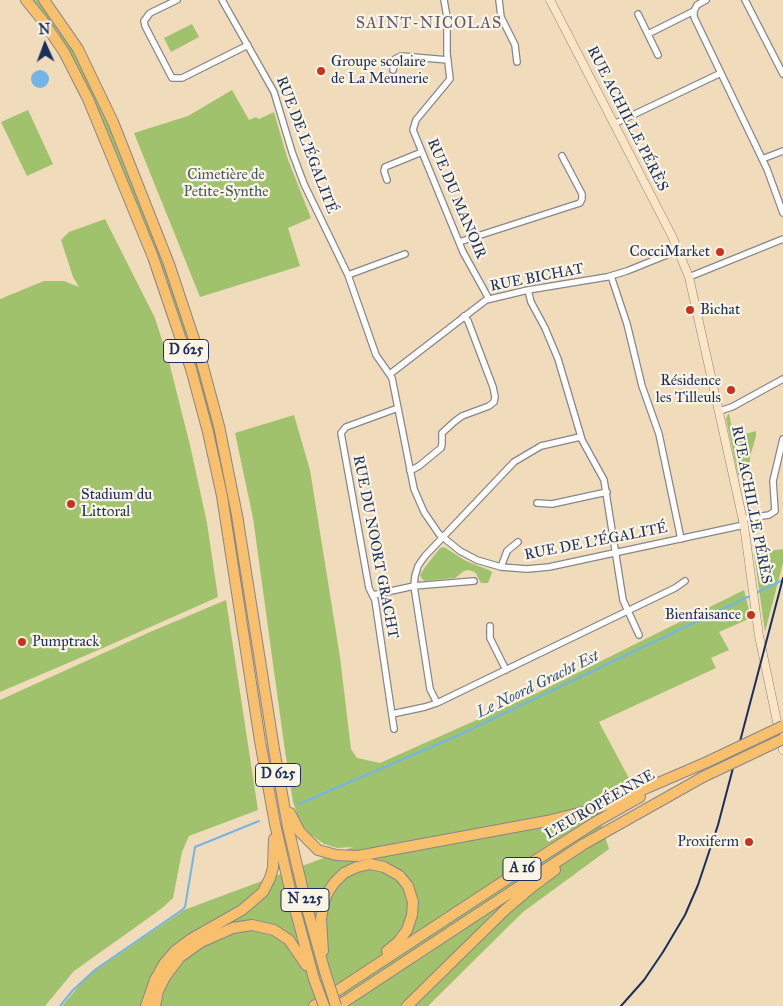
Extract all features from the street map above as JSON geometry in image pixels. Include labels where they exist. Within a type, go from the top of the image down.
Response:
[{"type":"highway","name":"D 625","points":[[26,0],[56,40],[86,93],[153,257],[188,356],[222,496],[269,792],[281,853]]},
{"type":"highway","name":"D 625","points":[[44,0],[78,49],[106,106],[169,264],[199,351],[219,426],[237,515],[288,827]]},
{"type":"highway","name":"L'EUROPÉENNE","points":[[314,1006],[588,827],[707,762],[783,726]]},
{"type":"highway","name":"L'EUROPÉENNE","points":[[337,1006],[553,864],[626,819],[703,777],[783,739]]},
{"type":"highway","points":[[280,786],[295,824],[308,841],[324,852],[336,856],[348,856],[537,822],[587,811],[612,803],[707,762]]},
{"type":"highway","points":[[146,1006],[155,980],[164,964],[175,951],[186,942],[242,910],[256,899],[265,888],[272,873],[274,859],[269,792]]},
{"type":"highway","points":[[407,1006],[522,895],[626,819]]},
{"type":"highway","name":"N 225","points":[[288,827],[307,908],[325,972],[337,1006]]},
{"type":"highway","name":"N 225","points":[[281,853],[314,979],[324,1006]]},
{"type":"highway","points":[[325,972],[321,919],[326,897],[334,882],[349,870],[366,865],[379,865],[397,873],[408,886],[413,902],[412,915],[407,930],[398,942],[343,987]]},
{"type":"highway","points":[[155,1006],[158,991],[165,977],[184,953],[206,939],[244,925],[262,926],[282,934],[297,950],[314,979]]},
{"type":"street","points":[[177,0],[148,15],[144,20],[172,78],[182,78],[248,45]]},
{"type":"street","name":"RUE DE L'ÉGALITÉ","points":[[222,0],[275,95],[304,184],[348,275],[376,355],[382,366],[390,374],[414,489],[424,512],[432,524],[456,548],[469,556],[501,567],[538,569],[681,539],[769,515],[775,511],[773,481],[783,439]]},
{"type":"street","name":"RUE DU MANOIR","points":[[444,0],[447,17],[450,82],[417,118],[414,125],[414,135],[467,260],[489,298]]},
{"type":"street","points":[[499,0],[501,17],[515,45],[517,62]]},
{"type":"street","name":"RUE ACHILLE PÉRÈS","points":[[550,0],[679,250],[689,277],[743,522],[764,663],[783,750]]},
{"type":"street","points":[[706,0],[697,5],[694,16],[762,159],[783,213]]},
{"type":"street","points":[[745,0],[783,74]]},
{"type":"street","points":[[648,34],[694,11]]},
{"type":"street","points":[[638,14],[658,55]]},
{"type":"street","points":[[394,70],[395,59],[400,56],[448,60]]},
{"type":"street","points":[[614,124],[721,73]]},
{"type":"street","points":[[762,159],[783,151]]},
{"type":"street","points":[[387,180],[384,171],[385,167],[422,152]]},
{"type":"street","points":[[459,242],[580,203],[582,194],[562,156]]},
{"type":"street","points":[[689,277],[783,239]]},
{"type":"street","name":"RUE BICHAT","points":[[390,374],[489,298],[612,276],[679,250]]},
{"type":"street","points":[[348,275],[405,254]]},
{"type":"street","points":[[612,276],[642,386],[659,434],[681,539]]},
{"type":"street","points":[[528,290],[531,302],[545,328],[558,359],[568,388],[580,437],[600,471],[607,492],[623,600],[639,635]]},
{"type":"street","points":[[410,470],[418,468],[440,448],[442,433],[448,427],[462,416],[489,406],[494,400],[490,380],[468,321],[464,316]]},
{"type":"street","points":[[719,411],[783,380]]},
{"type":"street","name":"RUE DU NOORT GRACHT","points":[[394,730],[373,595],[368,588],[341,433],[346,427],[398,408]]},
{"type":"street","points":[[437,703],[430,688],[414,586],[414,576],[418,566],[507,468],[519,458],[544,445],[580,437]]},
{"type":"street","points":[[537,503],[552,504],[607,492]]},
{"type":"street","points":[[501,567],[507,551],[518,542]]},
{"type":"street","points":[[373,595],[414,586],[474,581]]},
{"type":"street","points":[[392,714],[437,703],[628,612],[676,588],[685,581]]},
{"type":"street","points":[[490,626],[490,638],[506,670]]},
{"type":"green space","points":[[33,0],[39,0],[66,39],[106,118],[167,269],[188,331],[215,427],[212,428],[193,356],[166,278],[117,157],[73,57],[58,32]]},
{"type":"green space","points":[[192,24],[199,37],[171,52],[164,38]]},
{"type":"green space","name":"Cimetière de Petite-Synthe","points":[[232,90],[249,120],[256,117],[259,119],[274,112],[287,157],[311,218],[288,228],[300,266],[200,297],[134,133],[188,116]]},
{"type":"green space","points":[[28,110],[53,164],[27,176],[1,122]]},
{"type":"green space","name":"Stadium du Littoral","points":[[105,219],[155,318],[169,362],[207,523],[218,597],[0,692],[0,299],[44,281],[64,281],[79,287],[73,277],[61,240],[69,232]]},
{"type":"green space","points":[[728,414],[734,437],[756,431],[750,457],[750,472],[738,475],[726,419]]},
{"type":"green space","points":[[294,415],[310,470],[340,657],[351,749],[357,758],[380,763],[537,693],[744,590],[751,618],[719,632],[729,650],[711,658],[716,668],[599,722],[632,784],[593,799],[609,849],[523,912],[428,1006],[62,1006],[87,976],[184,910],[353,847],[337,848],[324,844],[310,834],[300,823],[293,802],[253,518],[235,433]]},
{"type":"green space","points":[[444,547],[466,561],[491,571],[488,583],[481,583],[475,572],[468,570],[455,578],[425,581],[422,579],[420,575],[425,567],[440,548]]},
{"type":"green space","points":[[783,549],[783,563],[765,632],[754,553]]},
{"type":"green space","points":[[226,600],[258,810],[189,836],[182,852],[173,898],[161,909],[74,971],[45,1006],[0,1006],[0,700]]},
{"type":"water","points":[[40,70],[46,73],[49,79],[46,85],[40,88],[34,85],[31,79],[34,73]]},
{"type":"waterway","name":"Le Noord Gracht Est","points":[[756,593],[783,580]]},
{"type":"waterway","name":"Le Noord Gracht Est","points":[[299,804],[459,735],[752,595]]},
{"type":"waterway","name":"Le Noord Gracht Est","points":[[60,1006],[73,990],[96,969],[185,907],[195,847],[259,821]]},
{"type":"railway","points":[[621,1006],[644,980],[663,952],[685,915],[698,885],[718,825],[783,578]]},
{"type":"place","name":"Groupe scolaire de La Meunerie","points":[[321,71]]},
{"type":"place","name":"CocciMarket","points":[[720,252]]},
{"type":"place","name":"Bichat","points":[[690,310]]},
{"type":"place","name":"Résidence les Tilleuls","points":[[731,390]]},
{"type":"place","name":"Stadium du Littoral","points":[[71,504]]},
{"type":"place","name":"Bienfaisance","points":[[751,615]]},
{"type":"place","name":"Pumptrack","points":[[22,642]]},
{"type":"place","name":"Proxiferm","points":[[749,842]]},
{"type":"district","name":"SAINT-NICOLAS","points":[[429,24]]}]
